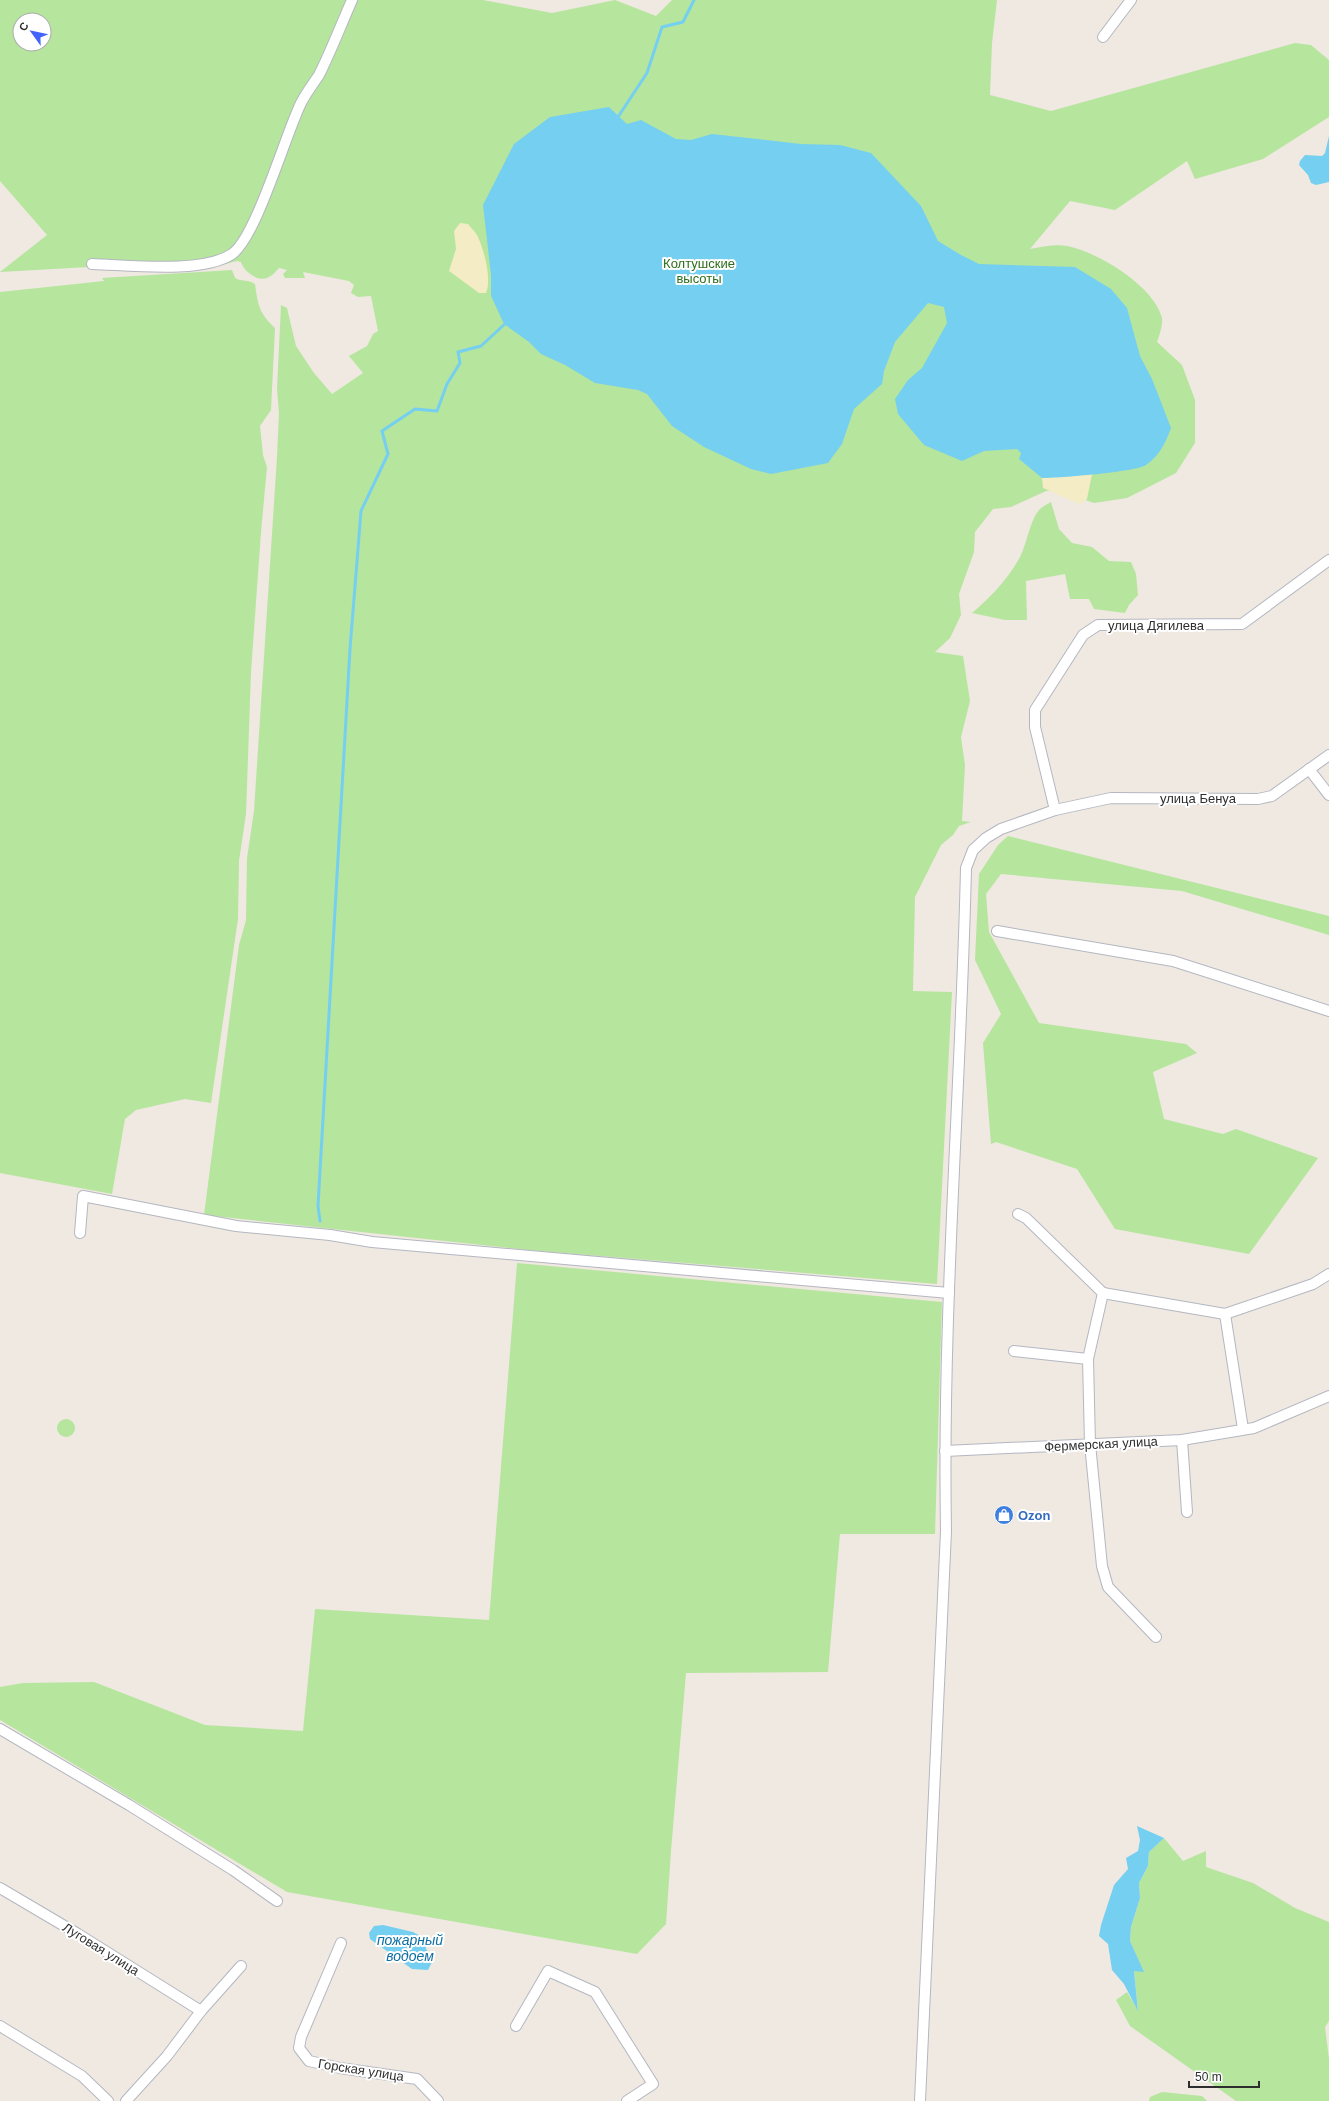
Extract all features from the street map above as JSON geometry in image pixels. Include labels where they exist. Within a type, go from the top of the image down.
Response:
[{"type":"street","points":[[92,264],[194,266],[232,254],[241,246],[254,222],[301,103],[319,74],[352,0]]},
{"type":"street","points":[[1103,37],[1132,0]]},
{"type":"street","name":"улица Дягилева","points":[[1055,810],[1035,727],[1035,710],[1083,635],[1098,625],[1242,624],[1329,560]]},
{"type":"street","name":"улица Бенуа","points":[[920,2101],[946,1531],[945,1451],[949,1293],[966,868],[972,850],[986,838],[1001,829],[1055,810],[1111,798],[1258,799],[1272,796],[1329,755]]},
{"type":"street","points":[[1309,769],[1329,795]]},
{"type":"street","points":[[997,931],[1173,961],[1329,1011]]},
{"type":"street","points":[[80,1233],[83,1196],[236,1226],[330,1235],[372,1242],[949,1293]]},
{"type":"street","points":[[1018,1214],[1026,1218],[1103,1293],[1224,1314],[1314,1284],[1329,1274]]},
{"type":"street","points":[[1103,1293],[1088,1359],[1090,1444],[1103,1577],[1108,1586],[1156,1637]]},
{"type":"street","points":[[1224,1314],[1243,1429]]},
{"type":"street","points":[[1014,1351],[1088,1359]]},
{"type":"street","name":"Фермерская улица","points":[[945,1451],[1182,1440],[1254,1428],[1329,1396]]},
{"type":"street","points":[[1182,1440],[1187,1512]]},
{"type":"street","points":[[0,1729],[129,1805],[233,1870],[277,1901]]},
{"type":"street","name":"Луговая улица","points":[[0,1888],[78,1934],[201,2011]]},
{"type":"street","name":"Горская улица","points":[[341,1943],[302,2037],[299,2048],[303,2056],[309,2062],[417,2079],[438,2101]]},
{"type":"street","points":[[126,2101],[167,2056],[201,2011],[241,1966]]},
{"type":"street","points":[[516,2026],[548,1971],[595,1992],[653,2084],[627,2101]]},
{"type":"street","points":[[0,2026],[82,2076],[108,2101]]},
{"type":"green space","name":"Колтушские высоты","points":[[0,0],[483,0],[552,13],[615,0],[656,16],[672,0],[997,0],[992,43],[990,95],[1051,111],[1295,43],[1311,45],[1329,60],[1329,117],[1263,159],[1195,179],[1187,161],[1115,210],[1070,201],[1030,249],[1058,245],[1067,246],[1094,255],[1123,272],[1148,294],[1157,306],[1162,318],[1157,342],[1182,365],[1195,400],[1195,443],[1176,473],[1127,498],[1094,503],[1061,491],[1046,491],[1011,507],[993,509],[975,532],[974,552],[959,594],[961,615],[950,638],[935,652],[963,656],[970,701],[961,737],[965,765],[962,821],[971,822],[959,826],[953,835],[941,845],[915,897],[913,991],[952,992],[937,1284],[528,1250],[204,1215],[239,945],[246,920],[247,858],[254,811],[277,457],[279,413],[277,389],[281,305],[287,308],[296,346],[314,373],[332,394],[363,373],[349,356],[367,346],[373,334],[378,331],[371,296],[358,297],[351,293],[354,285],[349,281],[303,272],[305,278],[285,278],[283,274],[287,270],[279,268],[270,276],[261,279],[252,276],[241,262],[237,261],[214,267],[106,266],[0,272],[47,235],[0,181]]},
{"type":"green space","points":[[232,270],[235,278],[255,284],[257,298],[262,313],[275,328],[271,410],[260,426],[263,455],[267,467],[251,672],[246,814],[239,861],[238,919],[211,1103],[185,1099],[136,1110],[125,1119],[112,1194],[0,1173],[0,292],[104,281],[102,278]]},
{"type":"green space","points":[[1051,502],[1059,529],[1072,543],[1092,547],[1109,561],[1131,562],[1136,574],[1138,595],[1129,605],[1125,613],[1094,609],[1089,599],[1070,599],[1065,574],[1026,581],[1027,620],[1005,620],[972,613],[986,601],[1010,573],[1020,557],[1031,525],[1037,513],[1041,508]]},
{"type":"green space","points":[[1008,836],[1329,916],[1329,935],[1182,891],[1001,874],[986,894],[989,932],[1039,1023],[1186,1044],[1197,1053],[1153,1072],[1164,1119],[1223,1134],[1236,1129],[1318,1158],[1249,1254],[1115,1229],[1077,1169],[996,1142],[991,1144],[983,1043],[1001,1014],[975,960],[979,874],[998,845]]},
{"type":"green space","points":[[517,1263],[942,1302],[935,1534],[840,1534],[828,1672],[686,1673],[666,1924],[637,1954],[287,1892],[0,1720],[0,1687],[23,1683],[94,1682],[205,1725],[303,1731],[315,1609],[489,1620]]},
{"type":"green space","points":[[62,1419],[70,1419],[75,1424],[73,1435],[70,1437],[62,1437],[57,1432],[57,1424]]},
{"type":"green space","points":[[1164,1838],[1183,1861],[1206,1851],[1206,1867],[1253,1883],[1295,1908],[1329,1922],[1329,2021],[1325,2027],[1329,2059],[1329,2101],[1236,2101],[1130,2026],[1116,2000],[1127,1992],[1138,2010],[1134,1971],[1143,1971],[1130,1941],[1131,1927],[1140,1898],[1139,1883],[1148,1866],[1149,1852]]},
{"type":"green space","points":[[1162,2092],[1202,2096],[1207,2101],[1149,2101],[1150,2097]]},
{"type":"sand","points":[[460,223],[468,224],[476,233],[480,243],[485,257],[488,273],[488,287],[486,293],[479,293],[449,271],[456,249],[454,231]]},
{"type":"sand","points":[[1092,474],[1087,499],[1079,504],[1043,488],[1042,478]]},
{"type":"water","points":[[609,107],[627,124],[641,120],[676,139],[691,140],[712,134],[801,144],[840,145],[871,153],[921,206],[938,241],[961,255],[979,264],[1075,267],[1111,289],[1127,308],[1140,356],[1152,379],[1171,428],[1162,449],[1151,461],[1139,468],[1096,474],[1042,478],[1019,459],[1021,453],[1017,449],[984,451],[962,461],[924,445],[898,414],[895,399],[908,380],[922,368],[947,323],[944,307],[928,303],[895,342],[884,371],[882,384],[854,409],[842,444],[828,463],[771,474],[751,469],[704,447],[672,426],[647,394],[638,390],[595,383],[565,365],[541,354],[529,342],[504,324],[491,296],[491,275],[483,205],[514,144],[550,117]]},
{"type":"water","points":[[1329,136],[1329,182],[1316,185],[1311,183],[1308,175],[1299,165],[1300,161],[1305,155],[1322,156],[1325,153]]},
{"type":"water","points":[[1137,1826],[1164,1838],[1149,1852],[1148,1866],[1139,1883],[1140,1898],[1131,1927],[1130,1941],[1144,1972],[1134,1971],[1138,2011],[1124,1984],[1112,1970],[1108,1944],[1099,1936],[1114,1885],[1128,1869],[1126,1858],[1138,1851],[1140,1840]]},
{"type":"water","name":"пожарный водоем","points":[[383,1925],[413,1932],[426,1939],[426,1949],[434,1958],[428,1970],[412,1969],[370,1939],[369,1933],[374,1926]]},
{"type":"waterway","points":[[616,120],[647,73],[662,27],[683,22],[694,0]]},
{"type":"waterway","points":[[320,1221],[318,1206],[350,649],[361,511],[388,454],[382,431],[415,409],[437,411],[447,384],[460,363],[458,352],[481,346],[507,322]]},
{"type":"place","name":"Ozon","points":[[1004,1515]]}]
